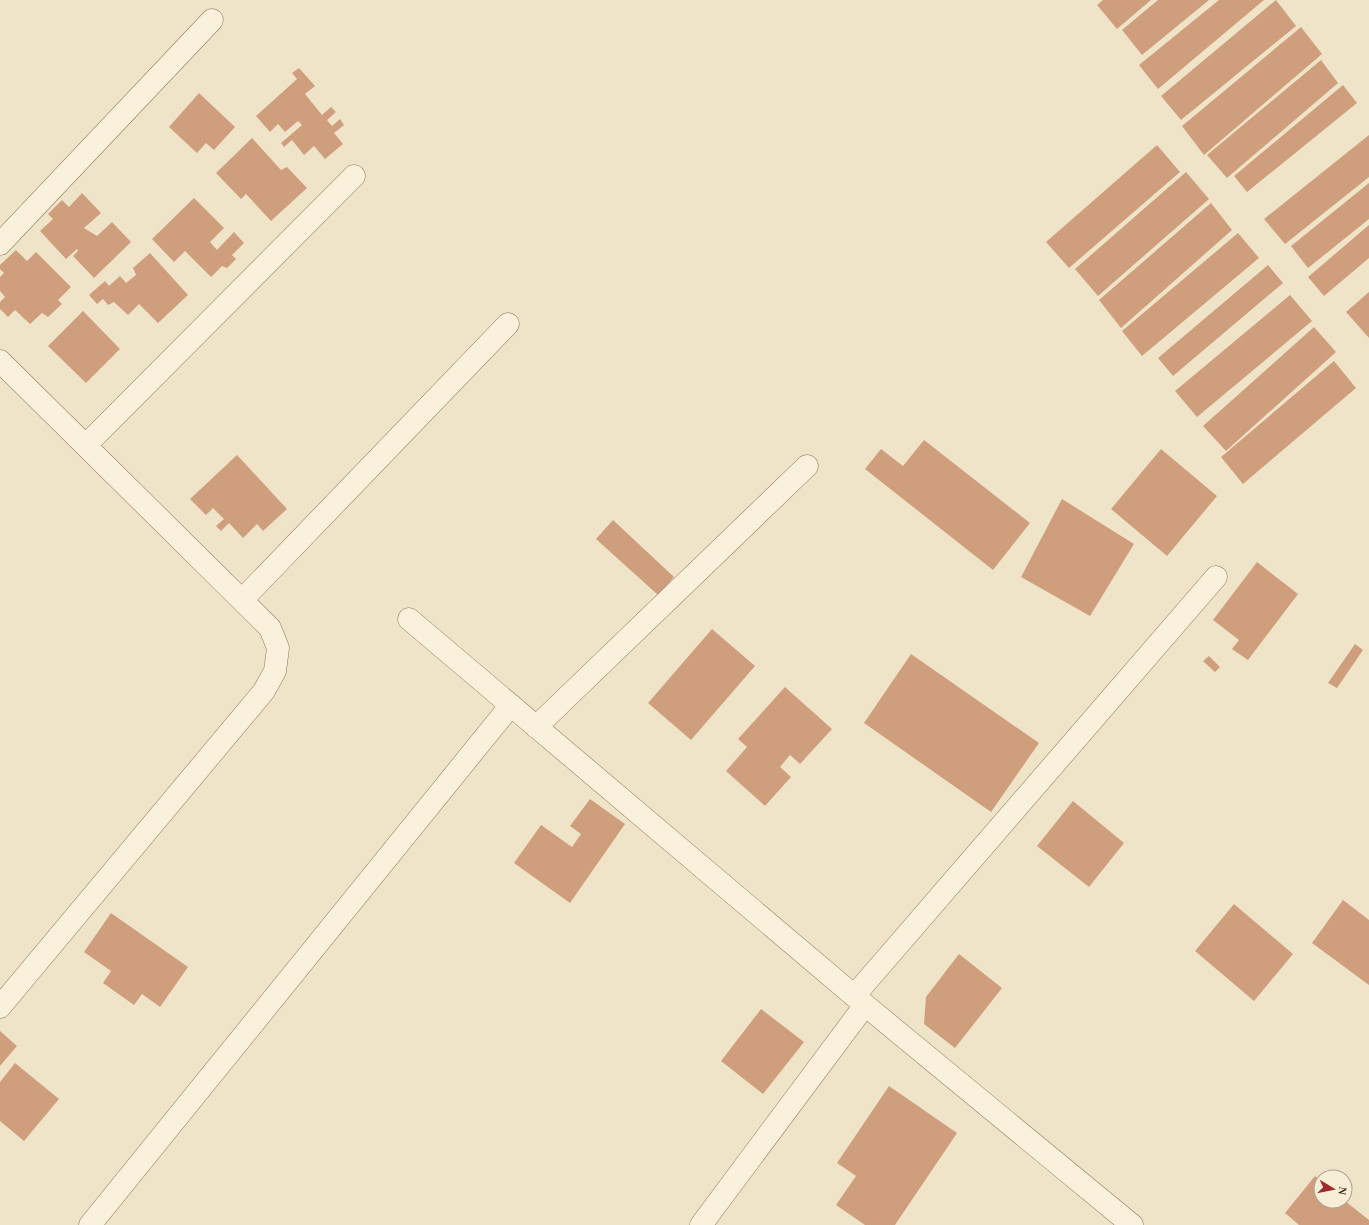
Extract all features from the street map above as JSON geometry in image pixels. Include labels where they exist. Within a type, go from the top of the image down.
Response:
[{"type":"street","points":[[0,244],[212,20]]},
{"type":"street","points":[[86,446],[354,176]]},
{"type":"street","points":[[242,600],[508,324]]},
{"type":"street","points":[[0,361],[270,628],[278,648],[275,671],[264,691],[0,1007]]},
{"type":"street","points":[[536,726],[807,466]]},
{"type":"street","points":[[701,1225],[860,1001],[1216,577]]},
{"type":"street","points":[[409,619],[860,1001],[1132,1225]]},
{"type":"street","points":[[90,1225],[511,705]]},
{"type":"building","points":[[1103,0],[1151,0],[1117,29],[1097,5]]},
{"type":"building","points":[[1158,0],[1209,0],[1142,55],[1122,30]]},
{"type":"building","points":[[1219,0],[1264,0],[1158,89],[1139,65]]},
{"type":"building","points":[[1276,0],[1296,26],[1181,120],[1161,96]]},
{"type":"building","points":[[1301,27],[1322,54],[1204,155],[1182,126]]},
{"type":"building","points":[[1321,60],[1338,83],[1227,178],[1207,155]]},
{"type":"building","points":[[299,68],[315,86],[305,94],[322,115],[331,107],[336,112],[327,120],[332,126],[340,119],[344,125],[334,133],[343,144],[325,159],[314,146],[304,155],[292,140],[284,147],[281,143],[302,125],[298,121],[285,132],[278,124],[270,132],[256,116],[297,79],[292,73]]},
{"type":"building","points":[[1343,85],[1357,103],[1247,192],[1234,176]]},
{"type":"building","points":[[199,93],[235,127],[214,150],[206,143],[197,153],[169,127]]},
{"type":"building","points":[[1369,135],[1369,177],[1285,244],[1264,219]]},
{"type":"building","points":[[252,138],[281,170],[287,167],[307,188],[271,221],[246,194],[241,199],[216,173]]},
{"type":"building","points":[[1157,145],[1180,172],[1069,268],[1046,242]]},
{"type":"building","points":[[1186,172],[1209,199],[1098,296],[1075,269]]},
{"type":"building","points":[[1369,183],[1369,219],[1308,268],[1291,246]]},
{"type":"building","points":[[82,193],[101,213],[84,228],[97,236],[112,222],[131,242],[94,278],[73,256],[78,251],[77,249],[66,259],[40,231],[53,219],[48,214],[62,200],[69,207]]},
{"type":"building","points":[[194,198],[224,228],[210,242],[217,250],[234,232],[244,243],[232,255],[236,259],[227,268],[222,266],[211,277],[185,251],[174,262],[152,239]]},
{"type":"building","points":[[1211,203],[1232,230],[1121,328],[1099,300]]},
{"type":"building","points":[[1369,225],[1369,258],[1324,296],[1308,277]]},
{"type":"building","points":[[1238,233],[1259,258],[1142,356],[1122,331]]},
{"type":"building","points":[[16,250],[27,261],[36,252],[71,287],[58,300],[62,304],[48,317],[42,313],[30,324],[15,310],[8,317],[0,309],[0,302],[5,297],[0,291],[0,277],[4,273],[0,269],[0,265]]},
{"type":"building","points":[[150,253],[188,295],[158,323],[139,304],[128,315],[114,302],[108,305],[103,299],[97,304],[89,295],[105,281],[109,286],[120,276],[126,283],[136,275],[133,268]]},
{"type":"building","points":[[1268,265],[1283,283],[1173,376],[1158,358]]},
{"type":"building","points":[[1369,292],[1369,338],[1346,312]]},
{"type":"building","points":[[1290,295],[1312,321],[1197,417],[1175,391]]},
{"type":"building","points":[[83,311],[120,349],[86,383],[48,346]]},
{"type":"building","points":[[1314,327],[1336,352],[1226,451],[1203,426]]},
{"type":"building","points":[[1334,361],[1356,388],[1243,484],[1221,457]]},
{"type":"building","points":[[924,440],[1030,523],[993,570],[865,469],[881,449],[903,466]]},
{"type":"building","points":[[1161,449],[1217,496],[1167,556],[1111,509]]},
{"type":"building","points":[[237,455],[287,509],[263,531],[257,524],[243,538],[229,523],[221,531],[216,526],[224,519],[213,508],[206,515],[190,499]]},
{"type":"building","points":[[1062,499],[1134,544],[1090,616],[1021,577]]},
{"type":"building","points":[[613,520],[674,577],[658,595],[596,539]]},
{"type":"building","points":[[1257,562],[1298,594],[1248,660],[1232,649],[1239,640],[1213,620]]},
{"type":"building","points":[[712,629],[755,666],[691,740],[648,703]]},
{"type":"building","points":[[1355,644],[1363,650],[1337,688],[1328,683]]},
{"type":"building","points":[[911,654],[1039,743],[991,812],[864,723]]},
{"type":"building","points":[[1209,656],[1220,667],[1215,672],[1203,661]]},
{"type":"building","points":[[785,687],[832,729],[800,764],[790,755],[780,767],[791,777],[765,806],[726,771],[747,747],[738,739]]},
{"type":"building","points":[[590,799],[625,824],[570,903],[514,863],[541,825],[572,847],[581,834],[570,826]]},
{"type":"building","points":[[1073,801],[1124,843],[1089,887],[1037,846]]},
{"type":"building","points":[[1343,900],[1369,920],[1369,985],[1312,943]]},
{"type":"building","points":[[1234,904],[1293,954],[1254,1001],[1195,951]]},
{"type":"building","points":[[111,913],[188,967],[160,1007],[142,994],[134,1005],[103,983],[111,971],[84,952]]},
{"type":"building","points":[[959,954],[1002,988],[955,1048],[924,1024],[926,997]]},
{"type":"building","points":[[761,1009],[804,1042],[763,1094],[721,1061]]},
{"type":"building","points":[[0,1031],[17,1046],[0,1066]]},
{"type":"building","points":[[15,1063],[59,1099],[24,1141],[0,1121],[0,1082]]},
{"type":"building","points":[[889,1086],[957,1133],[895,1225],[865,1225],[836,1205],[856,1176],[837,1163]]},
{"type":"building","points":[[1313,1178],[1313,1209],[1353,1209],[1353,1207],[1369,1220],[1369,1225],[1299,1225],[1285,1213]]}]
